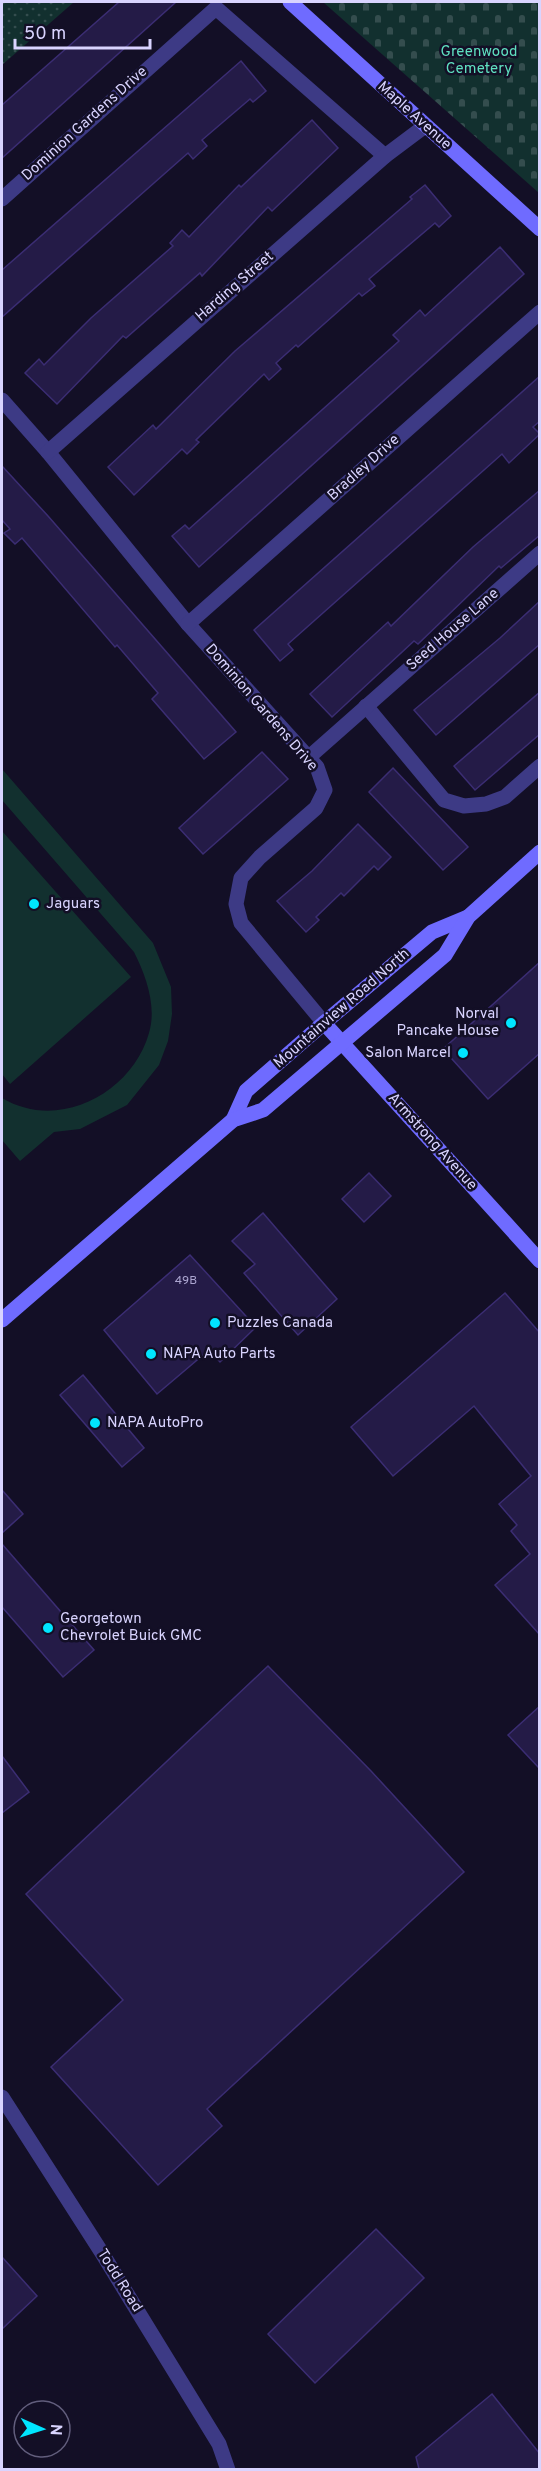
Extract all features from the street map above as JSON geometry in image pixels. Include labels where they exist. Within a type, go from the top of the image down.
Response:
[{"type":"main road","name":"Maple Avenue","points":[[290,2],[540,229]]},
{"type":"main road","name":"Mountainview Road North","points":[[2,1320],[233,1120],[263,1110],[445,955],[468,917],[540,852]]},
{"type":"main road","name":"Mountainview Road North","points":[[233,1120],[246,1091],[324,1023],[432,932],[468,917]]},
{"type":"main road","name":"Armstrong Avenue","points":[[324,1023],[540,1261]]},
{"type":"street","name":"Dominion Gardens Drive","points":[[2,199],[216,8],[385,156]]},
{"type":"street","name":"Harding Street","points":[[48,452],[385,156],[425,126]]},
{"type":"street","name":"Bradley Drive","points":[[188,624],[540,312]]},
{"type":"street","name":"Dominion Gardens Drive","points":[[2,400],[48,452],[188,624],[317,767],[325,790],[316,808],[260,857],[241,878],[236,904],[241,923],[324,1023]]},
{"type":"street","name":"Seed House Lane","points":[[308,758],[540,554]]},
{"type":"street","points":[[366,706],[444,800],[464,806],[486,804],[505,797],[540,766]]},
{"type":"street","name":"Todd Road","points":[[2,2097],[219,2444],[228,2469]]},
{"type":"green space","points":[[2,2],[74,2],[2,65]]},
{"type":"green space","name":"Greenwood Cemetery","points":[[323,2],[539,2],[539,193]]},
{"type":"green space","points":[[2,769],[153,943],[171,987],[172,1014],[168,1041],[159,1065],[127,1105],[80,1129],[54,1132],[20,1161],[2,1140],[2,1098],[24,1107],[47,1111],[69,1108],[90,1101],[110,1089],[127,1073],[140,1054],[149,1033],[152,1012],[143,971],[134,952],[2,800]]},
{"type":"green space","name":"Jaguars","points":[[2,831],[131,977],[10,1084],[2,1074]]},
{"type":"building","points":[[119,2],[176,2],[2,158],[2,105]]},
{"type":"building","points":[[241,61],[266,91],[253,102],[250,99],[202,140],[207,146],[193,159],[188,153],[2,317],[2,270]]},
{"type":"building","points":[[312,120],[338,148],[272,211],[268,207],[202,276],[200,273],[126,338],[123,336],[57,404],[25,373],[39,359],[44,365],[91,318],[173,246],[170,243],[182,230],[189,237],[239,185],[241,187]]},
{"type":"building","points":[[425,185],[451,216],[439,227],[435,223],[369,279],[375,286],[362,296],[359,293],[298,347],[296,345],[276,363],[281,369],[269,380],[264,374],[196,440],[199,442],[187,454],[182,449],[134,495],[108,467],[153,425],[156,429],[235,351],[412,199],[410,197]]},
{"type":"building","points":[[500,247],[524,274],[199,567],[172,536],[185,525],[189,529],[399,341],[393,335],[420,310],[425,316]]},
{"type":"building","points":[[540,376],[540,421],[533,427],[540,434],[509,463],[502,454],[288,644],[293,650],[280,661],[254,630]]},
{"type":"building","points":[[2,466],[236,732],[204,759],[152,699],[158,693],[117,645],[115,647],[22,538],[15,544],[4,533],[10,529],[2,520]]},
{"type":"building","points":[[540,490],[540,535],[501,568],[499,566],[418,644],[414,641],[332,717],[310,694],[388,622],[391,626],[473,547]]},
{"type":"building","points":[[540,601],[540,644],[436,735],[414,710],[500,638]]},
{"type":"building","points":[[540,692],[540,734],[475,790],[454,766]]},
{"type":"building","points":[[262,752],[288,779],[203,854],[179,828]]},
{"type":"building","points":[[393,768],[468,847],[443,870],[369,792]]},
{"type":"building","points":[[358,824],[391,857],[378,870],[374,866],[344,896],[341,893],[316,917],[319,920],[306,932],[277,901],[312,871]]},
{"type":"building","points":[[540,962],[540,1053],[488,1099],[443,1049]]},
{"type":"building","points":[[369,1173],[391,1196],[364,1222],[342,1199]]},
{"type":"building","points":[[263,1213],[337,1299],[298,1335],[244,1273],[255,1264],[232,1241]]},
{"type":"building","points":[[190,1255],[256,1327],[220,1362],[209,1350],[157,1394],[104,1330]]},
{"type":"building","points":[[505,1293],[540,1333],[540,1635],[495,1585],[530,1554],[511,1531],[517,1525],[499,1504],[531,1476],[474,1406],[393,1476],[351,1427]]},
{"type":"building","points":[[83,1375],[144,1448],[122,1467],[60,1395]]},
{"type":"building","points":[[2,1490],[23,1514],[2,1533]]},
{"type":"building","name":"Georgetown Chevrolet Buick GMC","points":[[2,1544],[94,1650],[63,1677],[2,1607]]},
{"type":"building","points":[[268,1666],[371,1771],[464,1872],[207,2109],[222,2126],[158,2185],[51,2067],[123,2000],[26,1894]]},
{"type":"building","points":[[540,1706],[540,1769],[508,1735]]},
{"type":"building","points":[[2,1756],[29,1792],[2,1813]]},
{"type":"building","points":[[376,2229],[424,2278],[315,2383],[268,2334]]},
{"type":"building","points":[[2,2257],[37,2296],[2,2329]]},
{"type":"building","points":[[492,2394],[540,2454],[540,2469],[419,2469],[416,2457]]},
{"type":"place","name":"Jaguars","points":[[34,904]]},
{"type":"place","name":"Norval Pancake House","points":[[511,1023]]},
{"type":"place","name":"Salon Marcel","points":[[463,1053]]},
{"type":"place","name":"Puzzles Canada","points":[[215,1323]]},
{"type":"place","name":"NAPA Auto Parts","points":[[151,1354]]},
{"type":"place","name":"NAPA AutoPro","points":[[95,1423]]},
{"type":"place","name":"Georgetown Chevrolet Buick GMC","points":[[48,1628]]}]
